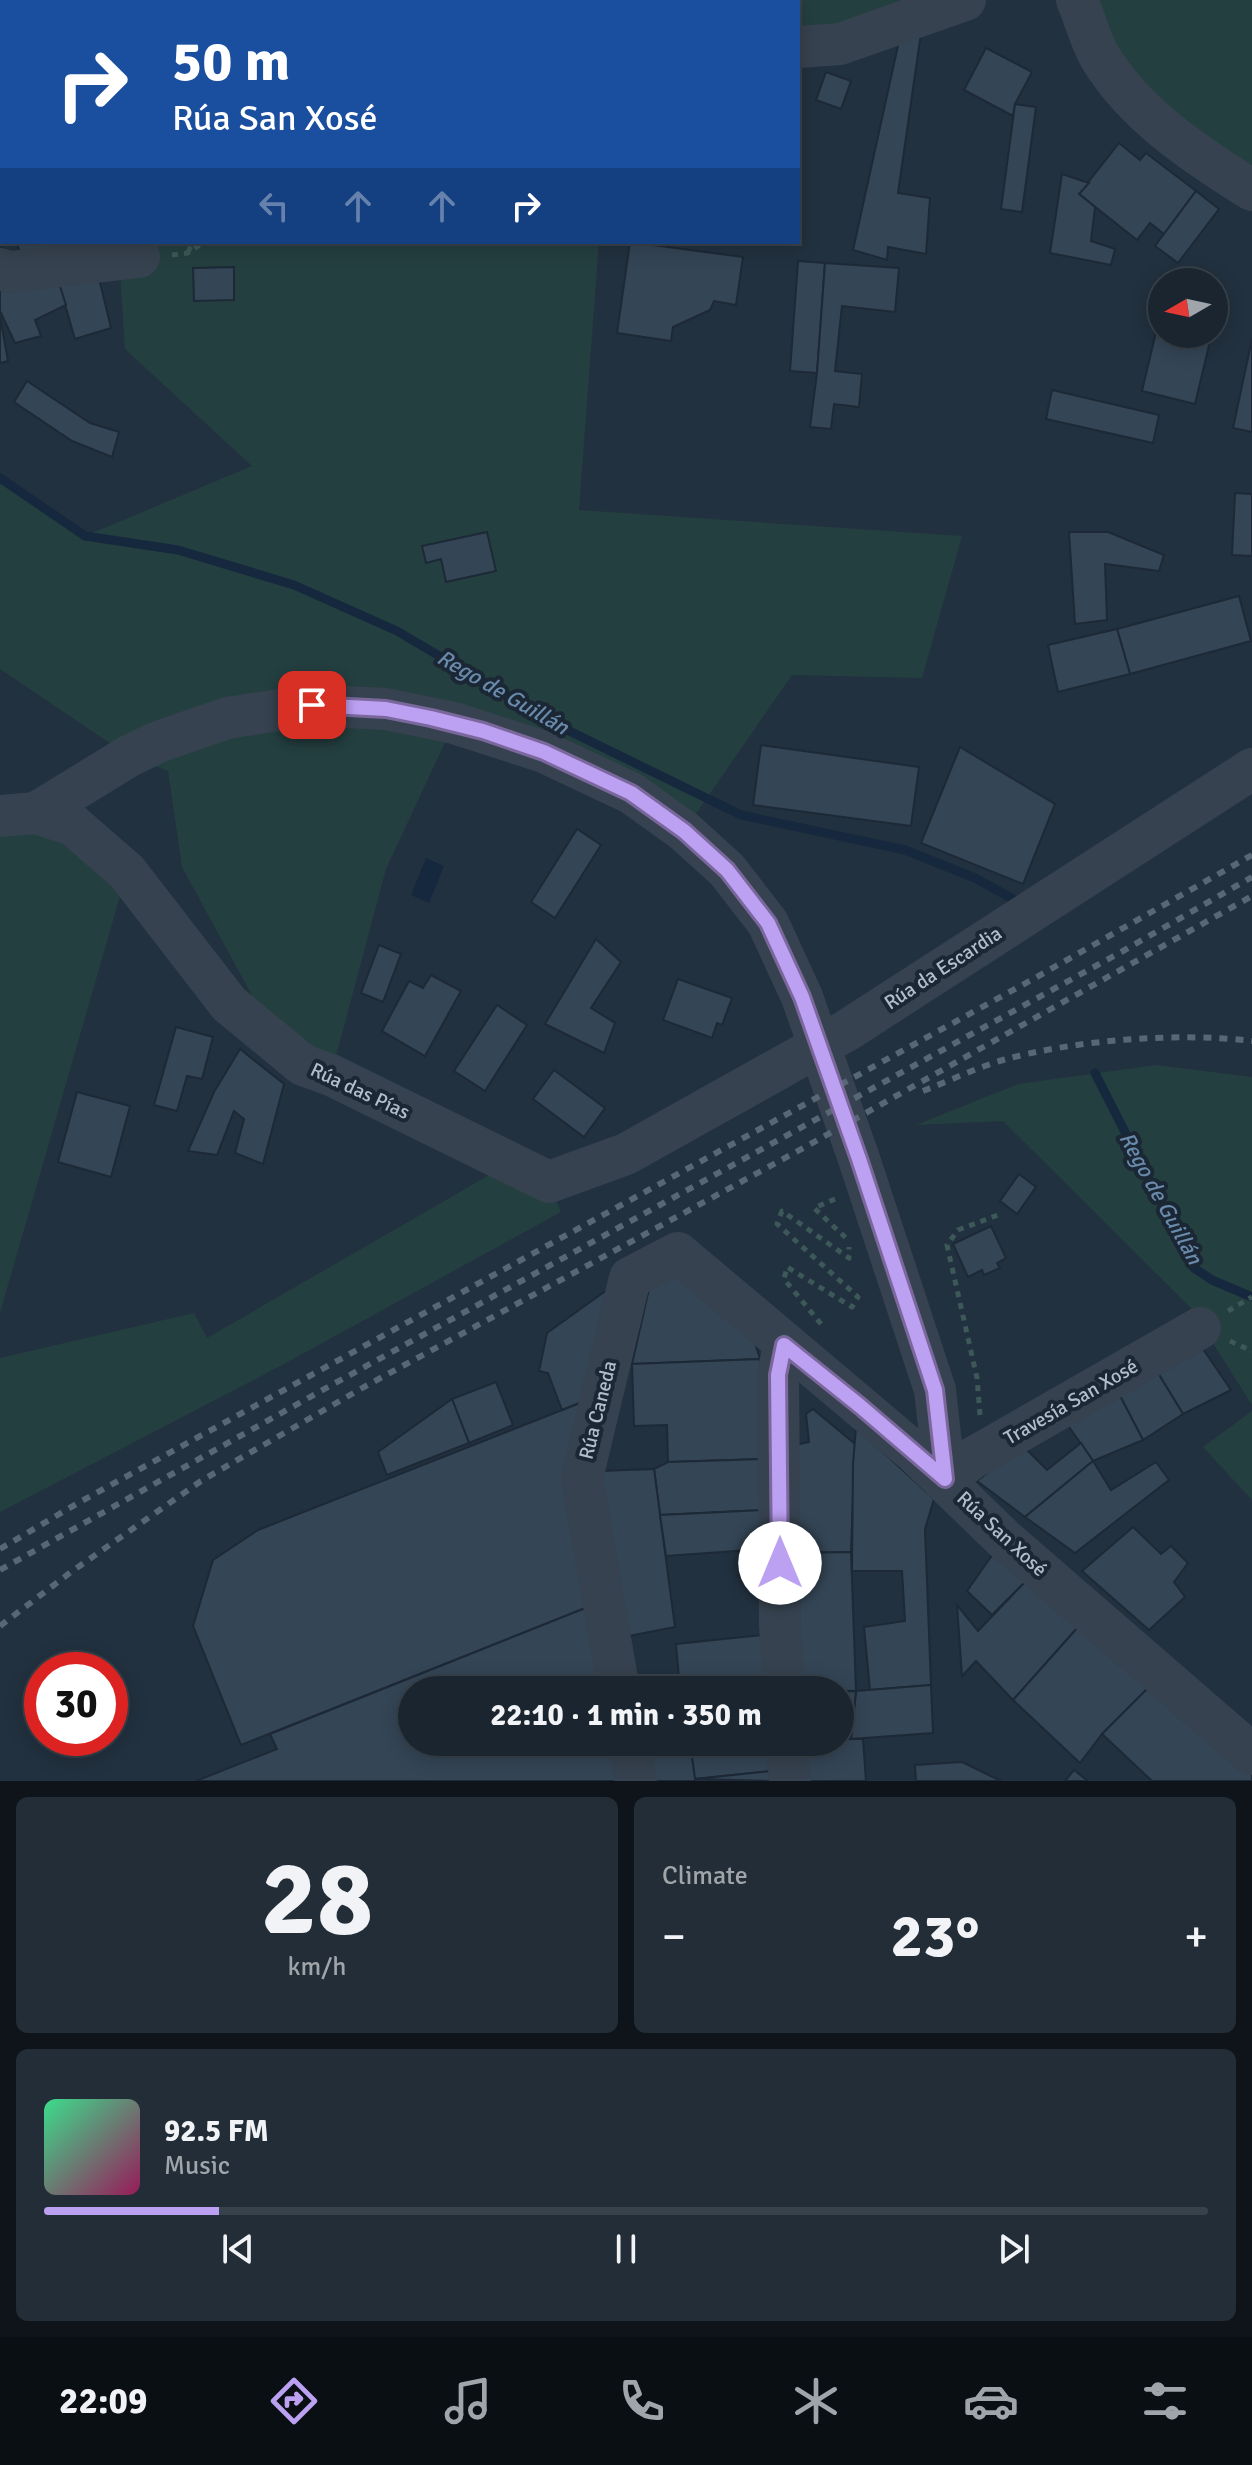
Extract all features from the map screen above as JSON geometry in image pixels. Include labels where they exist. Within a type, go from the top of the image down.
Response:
[{"type":"street","points":[[800,47],[840,44],[965,0]]},
{"type":"street","points":[[1077,0],[1100,57],[1137,104],[1195,154],[1252,190]]},
{"type":"street","points":[[0,269],[10,272],[139,257]]},
{"type":"street","points":[[18,815],[129,756],[227,718],[312,705],[386,709],[454,723],[544,752],[631,793],[684,831],[727,870],[768,923],[802,997],[852,1177],[935,1390],[958,1469]]},
{"type":"street","name":"Rúa da Escardia","points":[[626,1154],[846,1031],[1252,769]]},
{"type":"street","name":"Rúa das Pías","points":[[18,815],[73,825],[127,872],[229,1004],[303,1065],[331,1075],[549,1182],[626,1154]]},
{"type":"street","name":"Rúa San Xosé","points":[[678,1253],[860,1406],[958,1469],[1004,1539],[1252,1754]]},
{"type":"street","name":"Rúa Caneda","points":[[617,1676],[582,1478],[630,1278],[678,1253]]},
{"type":"street","name":"Travesía San Xosé","points":[[958,1469],[1200,1328]]},
{"type":"street","points":[[783,1676],[778,1391],[784,1345]]},
{"type":"street","points":[[632,1756],[636,1781]]},
{"type":"street","points":[[788,1756],[790,1781]]},
{"type":"path","points":[[192,244],[188,253],[201,244]]},
{"type":"path","points":[[824,1328],[784,1279],[787,1267],[852,1307],[858,1297],[777,1224],[782,1211],[849,1258],[850,1242],[814,1208],[852,1177]]},
{"type":"path","points":[[958,1469],[982,1428],[977,1378],[947,1245],[958,1230],[998,1215]]},
{"type":"green space","points":[[800,0],[965,0],[800,46]]},
{"type":"green space","points":[[1077,0],[1252,0],[1252,190],[1195,154]]},
{"type":"green space","points":[[118,244],[599,244],[579,510],[962,536],[922,678],[792,675],[684,831],[454,723],[386,869],[331,1075],[278,1043],[182,867],[168,771],[129,756],[0,669],[0,476],[85,536],[252,466],[125,349]]},
{"type":"green space","points":[[0,816],[127,872],[0,1313]]},
{"type":"green space","points":[[1156,1065],[1252,1077],[1252,1405],[1190,1307],[1003,1121],[916,1125],[1018,1084]]},
{"type":"green space","points":[[510,1163],[549,1182],[561,1212],[286,1363],[0,1512],[0,1358],[194,1313],[207,1338]]},
{"type":"green space","points":[[1252,1411],[1252,1500],[1203,1447]]},
{"type":"water","points":[[426,858],[444,866],[429,903],[411,895]]},
{"type":"building","points":[[901,32],[921,33],[898,193],[930,198],[926,254],[888,247],[887,260],[853,250]]},
{"type":"building","points":[[986,48],[1032,72],[1015,104],[1013,116],[964,90]]},
{"type":"building","points":[[826,72],[851,81],[841,109],[816,100]]},
{"type":"building","points":[[1015,104],[1036,107],[1022,212],[1001,209]]},
{"type":"building","points":[[1119,143],[1140,160],[1146,153],[1196,191],[1164,234],[1150,223],[1137,240],[1079,194]]},
{"type":"building","points":[[1062,174],[1089,183],[1079,194],[1095,207],[1091,241],[1115,249],[1111,265],[1050,253]]},
{"type":"building","points":[[1196,191],[1219,209],[1178,263],[1155,246]]},
{"type":"building","points":[[17,244],[94,244],[22,264]]},
{"type":"building","points":[[630,244],[743,257],[736,305],[714,301],[710,310],[673,327],[671,341],[617,333]]},
{"type":"building","points":[[798,261],[825,263],[817,373],[790,371]]},
{"type":"building","points":[[825,263],[899,268],[895,312],[842,306],[835,371],[862,374],[859,407],[834,404],[831,429],[810,427]]},
{"type":"building","points":[[234,267],[234,300],[194,301],[193,268]]},
{"type":"building","points":[[97,270],[111,328],[75,339],[56,274]]},
{"type":"building","points":[[56,274],[66,305],[35,320],[41,336],[15,343],[0,311],[0,287]]},
{"type":"building","points":[[0,316],[8,361],[0,363]]},
{"type":"building","points":[[1252,339],[1252,432],[1233,428]]},
{"type":"building","points":[[1152,348],[1208,348],[1195,404],[1142,391]]},
{"type":"building","points":[[27,381],[90,423],[119,432],[112,457],[72,441],[14,402]]},
{"type":"building","points":[[1052,390],[1159,415],[1153,443],[1046,419]]},
{"type":"building","points":[[1235,493],[1252,494],[1252,556],[1232,555]]},
{"type":"building","points":[[487,532],[496,571],[446,582],[441,559],[426,563],[422,546]]},
{"type":"building","points":[[1069,532],[1108,532],[1164,555],[1159,571],[1105,564],[1107,620],[1075,624]]},
{"type":"building","points":[[1239,596],[1251,641],[1130,674],[1117,629]]},
{"type":"building","points":[[1117,629],[1130,674],[1058,692],[1048,645]]},
{"type":"building","points":[[761,745],[919,767],[911,826],[753,805]]},
{"type":"building","points":[[960,747],[1055,804],[1023,884],[921,843]]},
{"type":"building","points":[[577,829],[601,845],[555,918],[531,902]]},
{"type":"building","points":[[596,939],[621,962],[591,1008],[615,1023],[604,1053],[545,1024]]},
{"type":"building","points":[[379,945],[401,954],[383,1002],[361,993]]},
{"type":"building","points":[[431,975],[461,991],[425,1056],[382,1031],[409,981],[423,988]]},
{"type":"building","points":[[678,979],[732,998],[722,1025],[717,1023],[712,1038],[663,1020]]},
{"type":"building","points":[[497,1005],[527,1025],[485,1091],[454,1071]]},
{"type":"building","points":[[176,1027],[213,1037],[202,1079],[187,1076],[177,1111],[154,1105]]},
{"type":"building","points":[[240,1049],[284,1084],[263,1164],[235,1153],[244,1119],[234,1111],[217,1155],[188,1151],[214,1092]]},
{"type":"building","points":[[554,1070],[605,1108],[584,1137],[533,1099]]},
{"type":"building","points":[[77,1092],[130,1106],[111,1177],[58,1162]]},
{"type":"building","points":[[1019,1174],[1036,1187],[1017,1214],[1000,1201]]},
{"type":"building","points":[[991,1226],[1006,1258],[997,1263],[1000,1268],[984,1275],[982,1270],[968,1277],[953,1244]]},
{"type":"building","points":[[678,1271],[753,1336],[760,1359],[632,1364],[651,1280]]},
{"type":"building","points":[[614,1285],[585,1401],[562,1410],[548,1373],[539,1371],[547,1333]]},
{"type":"building","points":[[1203,1349],[1231,1390],[1183,1414],[1158,1373]]},
{"type":"building","points":[[760,1359],[764,1459],[668,1462],[667,1425],[634,1426],[632,1364]]},
{"type":"building","points":[[1158,1373],[1183,1414],[1143,1440],[1118,1392]]},
{"type":"building","points":[[496,1382],[513,1425],[469,1443],[452,1399]]},
{"type":"building","points":[[1118,1392],[1143,1440],[1093,1461],[1067,1424]]},
{"type":"building","points":[[452,1399],[469,1443],[387,1475],[378,1452]]},
{"type":"building","points":[[585,1401],[593,1605],[414,1676],[398,1676],[398,1683],[241,1745],[193,1626],[213,1560],[258,1530]]},
{"type":"building","points":[[813,1409],[855,1444],[851,1552],[794,1553],[795,1445],[809,1442],[806,1414]]},
{"type":"building","points":[[856,1427],[934,1499],[925,1529],[931,1685],[870,1690],[864,1627],[905,1621],[902,1571],[852,1571]]},
{"type":"building","points":[[1081,1443],[1093,1461],[1025,1517],[977,1481],[1022,1445],[1047,1470]]},
{"type":"building","points":[[764,1459],[766,1510],[660,1515],[654,1469],[668,1462]]},
{"type":"building","points":[[1093,1461],[1111,1490],[1156,1462],[1169,1480],[1075,1553],[1025,1517]]},
{"type":"building","points":[[654,1469],[675,1627],[629,1636],[599,1471]]},
{"type":"building","points":[[766,1510],[765,1549],[666,1556],[660,1515]]},
{"type":"building","points":[[1133,1527],[1161,1554],[1171,1546],[1188,1563],[1174,1582],[1185,1597],[1149,1630],[1082,1571]]},
{"type":"building","points":[[995,1551],[1026,1581],[992,1615],[967,1591]]},
{"type":"building","points":[[851,1552],[856,1691],[854,1676],[800,1676],[794,1553]]},
{"type":"building","points":[[1026,1581],[1079,1626],[1013,1700],[976,1661],[962,1676],[957,1605],[978,1631]]},
{"type":"building","points":[[593,1605],[606,1676],[415,1676]]},
{"type":"building","points":[[1079,1626],[1149,1687],[1102,1734],[1080,1763],[1013,1700]]},
{"type":"building","points":[[762,1635],[766,1676],[679,1676],[676,1644]]},
{"type":"building","points":[[398,1683],[398,1756],[620,1756],[624,1781],[196,1781],[277,1749],[270,1734]]},
{"type":"building","points":[[931,1685],[933,1733],[854,1739],[856,1691]]},
{"type":"building","points":[[1149,1687],[1252,1775],[1252,1781],[1152,1781],[1102,1734]]},
{"type":"building","points":[[854,1739],[863,1739],[866,1781],[804,1781],[803,1756],[854,1756]]},
{"type":"building","points":[[649,1756],[692,1756],[696,1781],[653,1781]]},
{"type":"building","points":[[692,1756],[771,1756],[772,1771],[695,1779]]},
{"type":"building","points":[[962,1762],[1001,1781],[916,1781],[915,1765]]},
{"type":"building","points":[[1074,1770],[1088,1781],[1065,1781]]},
{"type":"building","points":[[772,1771],[773,1781],[695,1779]]},
{"type":"waterway","name":"Rego de Guillán","points":[[0,478],[85,536],[178,550],[294,585],[397,631],[551,722],[741,815],[905,850],[975,878],[1013,899]]},
{"type":"waterway","name":"Rego de Guillán","points":[[1095,1073],[1194,1268],[1212,1280],[1252,1297]]},
{"type":"railway","points":[[0,1549],[78,1503],[1035,978],[1252,855]]},
{"type":"railway","points":[[0,1570],[1252,877]]},
{"type":"railway","points":[[0,1626],[201,1481],[364,1387],[807,1146],[1252,896]]},
{"type":"railway","points":[[923,1091],[1003,1060],[1061,1047],[1159,1038],[1252,1041]]},
{"type":"route","points":[[312,705],[386,709],[483,731],[544,752],[631,793],[684,831],[727,870],[768,923],[802,997],[935,1390],[945,1479],[784,1345],[778,1375],[780,1563]]}]
